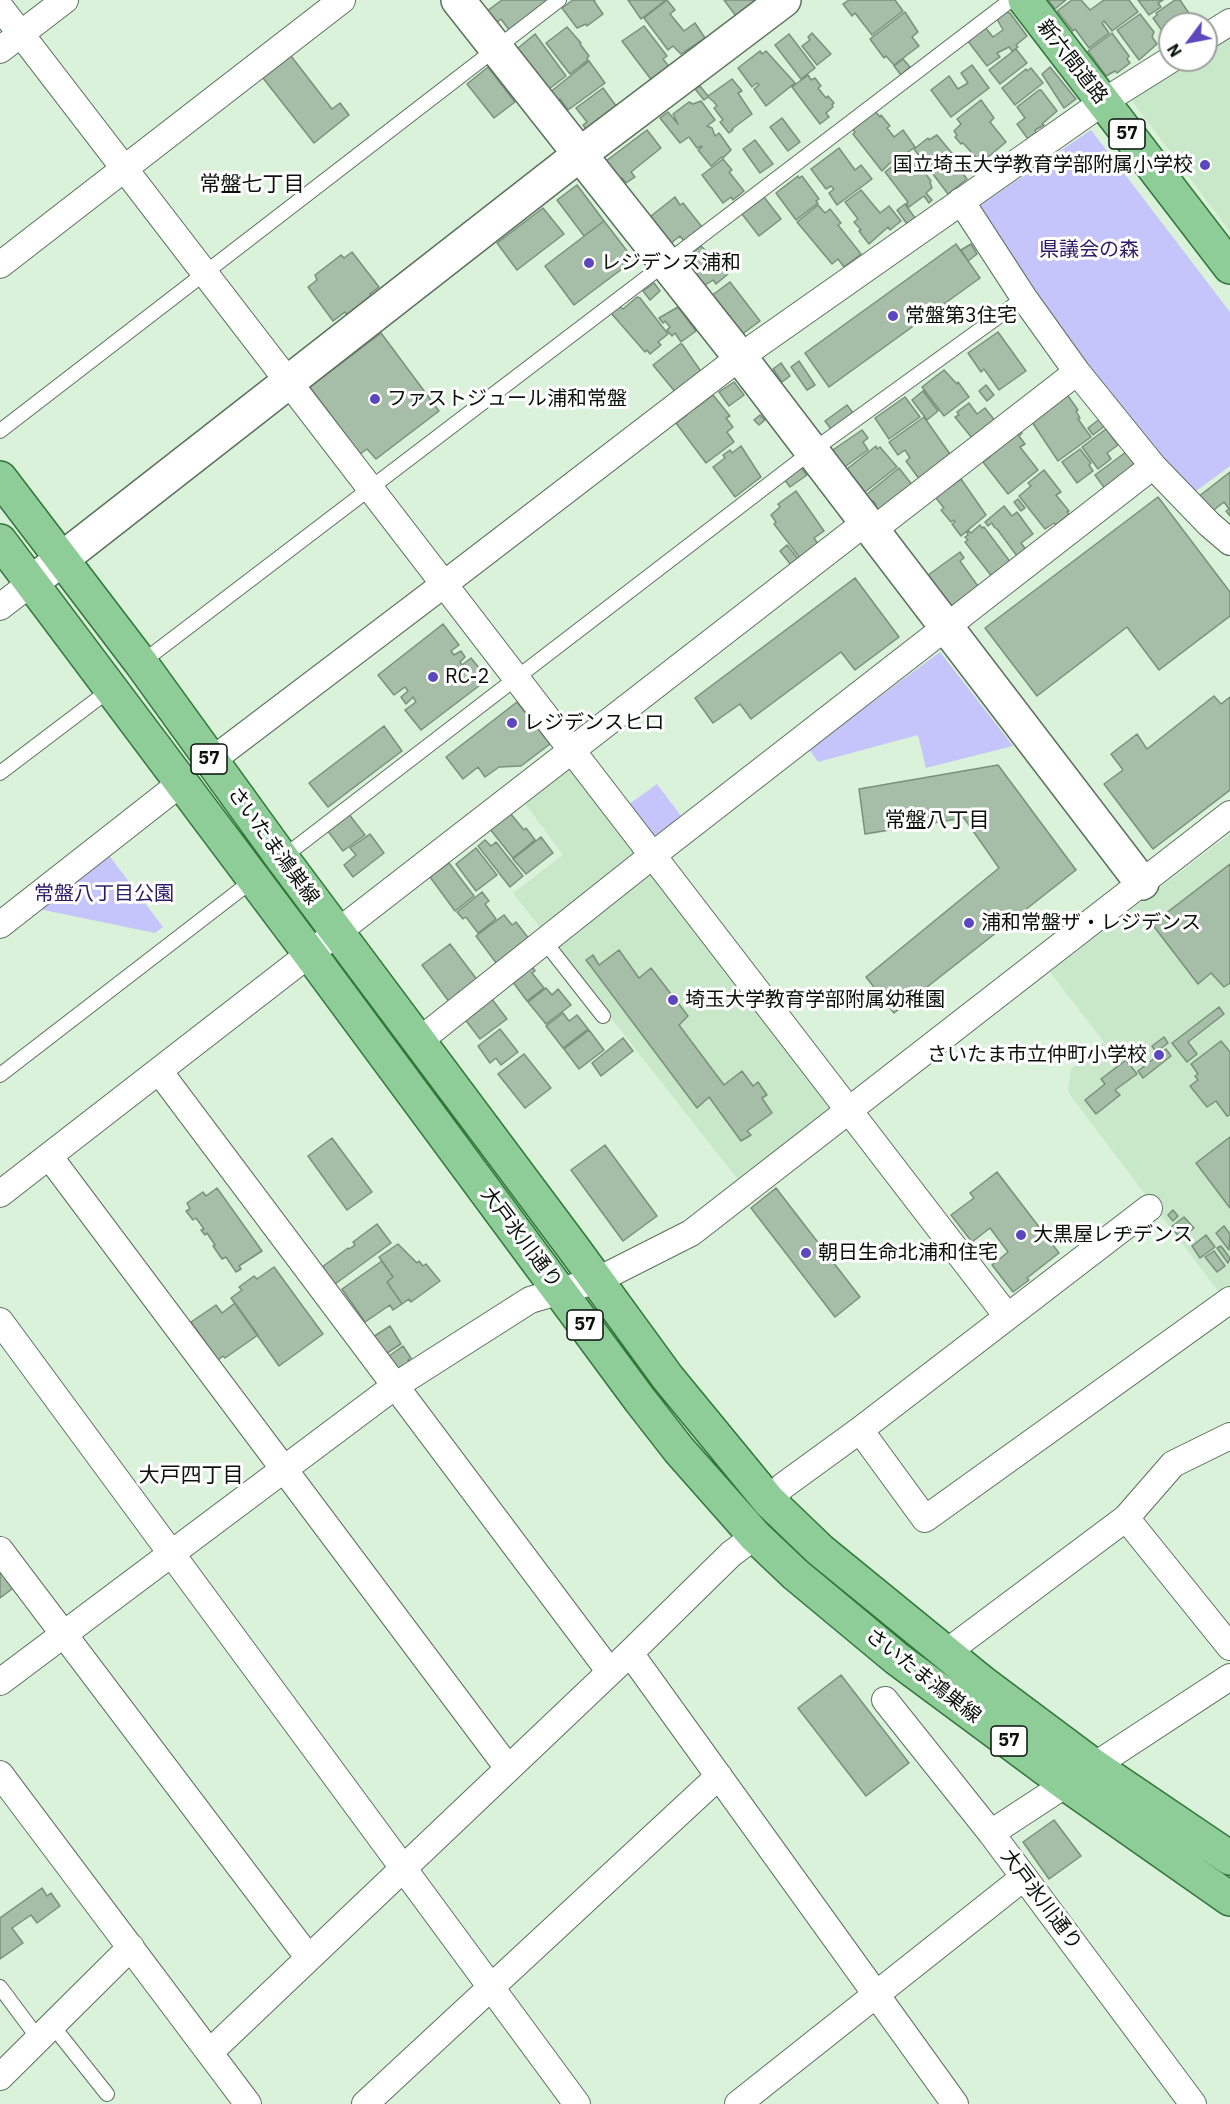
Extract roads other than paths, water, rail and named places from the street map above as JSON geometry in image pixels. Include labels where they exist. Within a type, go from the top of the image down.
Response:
[{"type":"main road","name":"新六間道路","points":[[1025,0],[1230,267]]},
{"type":"main road","name":"さいたま鴻巣線","points":[[0,478],[141,663],[282,858],[419,1041]]},
{"type":"main road","name":"さいたま鴻巣線","points":[[0,541],[390,1062]]},
{"type":"main road","name":"大戸氷川通り","points":[[419,1041],[598,1280],[668,1378],[769,1501],[820,1550]]},
{"type":"main road","name":"大戸氷川通り","points":[[390,1062],[679,1450],[755,1536],[795,1574]]},
{"type":"main road","name":"さいたま鴻巣線","points":[[820,1550],[983,1683],[1094,1766],[1230,1858]]},
{"type":"main road","name":"さいたま鴻巣線","points":[[795,1574],[897,1658],[1066,1784],[1230,1899]]},
{"type":"street","points":[[0,50],[65,0]]},
{"type":"street","points":[[0,265],[342,0]]},
{"type":"street","points":[[458,0],[740,357],[1142,883]]},
{"type":"street","points":[[0,607],[579,154],[784,0]]},
{"type":"street","points":[[0,8],[1007,1316]]},
{"type":"street","points":[[211,761],[740,357],[1103,102],[1158,68]]},
{"type":"street","points":[[961,201],[1024,298],[1077,372],[1154,466],[1230,543]]},
{"type":"street","points":[[0,1194],[571,750],[1077,372]]},
{"type":"street","points":[[419,1041],[653,855],[1154,466]]},
{"type":"street","points":[[0,925],[181,783]]},
{"type":"street","points":[[0,1682],[395,1386],[530,1300],[598,1280],[691,1233],[1230,814]]},
{"type":"street","points":[[159,1071],[610,1672]]},
{"type":"street","points":[[49,1156],[508,1768]]},
{"type":"street","points":[[769,1501],[783,1486],[860,1430],[1149,1208]]},
{"type":"street","points":[[860,1430],[925,1519],[1230,1300]]},
{"type":"street","points":[[0,1321],[577,2104]]},
{"type":"street","points":[[947,1652],[1126,1518],[1173,1464],[1230,1436]]},
{"type":"street","points":[[1126,1518],[1230,1647]]},
{"type":"street","points":[[210,2052],[731,1554],[755,1536]]},
{"type":"street","points":[[0,1550],[308,1957]]},
{"type":"street","points":[[630,1653],[955,2104]]},
{"type":"street","points":[[1094,1766],[1230,1677]]},
{"type":"street","name":"大戸氷川通り","points":[[885,1700],[991,1833],[1193,2104]]},
{"type":"street","points":[[0,1774],[248,2104]]},
{"type":"street","points":[[365,2104],[719,1776]]},
{"type":"street","points":[[991,1833],[1066,1784]]},
{"type":"street","points":[[738,2104],[1023,1878]]},
{"type":"street","points":[[0,2077],[130,1947]]},
{"type":"lane","points":[[0,431],[559,0]]},
{"type":"lane","points":[[141,663],[1011,0]]},
{"type":"lane","points":[[282,858],[812,451],[1024,298]]},
{"type":"lane","points":[[0,773],[112,688]]},
{"type":"lane","points":[[0,1075],[253,880]]},
{"type":"lane","points":[[545,942],[603,1016]]},
{"type":"lane","points":[[0,1988],[107,2094]]},
{"type":"place","name":"国立埼玉大学教育学部附属小学校","points":[[1205,165]]},
{"type":"place","name":"レジデンス浦和","points":[[589,263]]},
{"type":"place","name":"常盤第3住宅","points":[[893,316]]},
{"type":"place","name":"ファストジュール浦和常盤","points":[[375,399]]},
{"type":"place","name":"RC-2","points":[[433,677]]},
{"type":"place","name":"レジデンスヒロ","points":[[512,723]]},
{"type":"place","name":"浦和常盤ザ・レジデンス","points":[[969,923]]},
{"type":"place","name":"埼玉大学教育学部附属幼稚園","points":[[673,1000]]},
{"type":"place","name":"さいたま市立仲町小学校","points":[[1159,1055]]},
{"type":"place","name":"大黒屋レヂデンス","points":[[1021,1235]]},
{"type":"place","name":"朝日生命北浦和住宅","points":[[806,1253]]},
{"type":"district","name":"常盤七丁目","points":[[252,185]]},
{"type":"district","name":"常盤八丁目","points":[[937,821]]},
{"type":"district","name":"大戸四丁目","points":[[191,1476]]},
{"type":"park label","name":"県議会の森","points":[[1089,250]]},
{"type":"park label","name":"常盤八丁目公園","points":[[104,894]]}]
